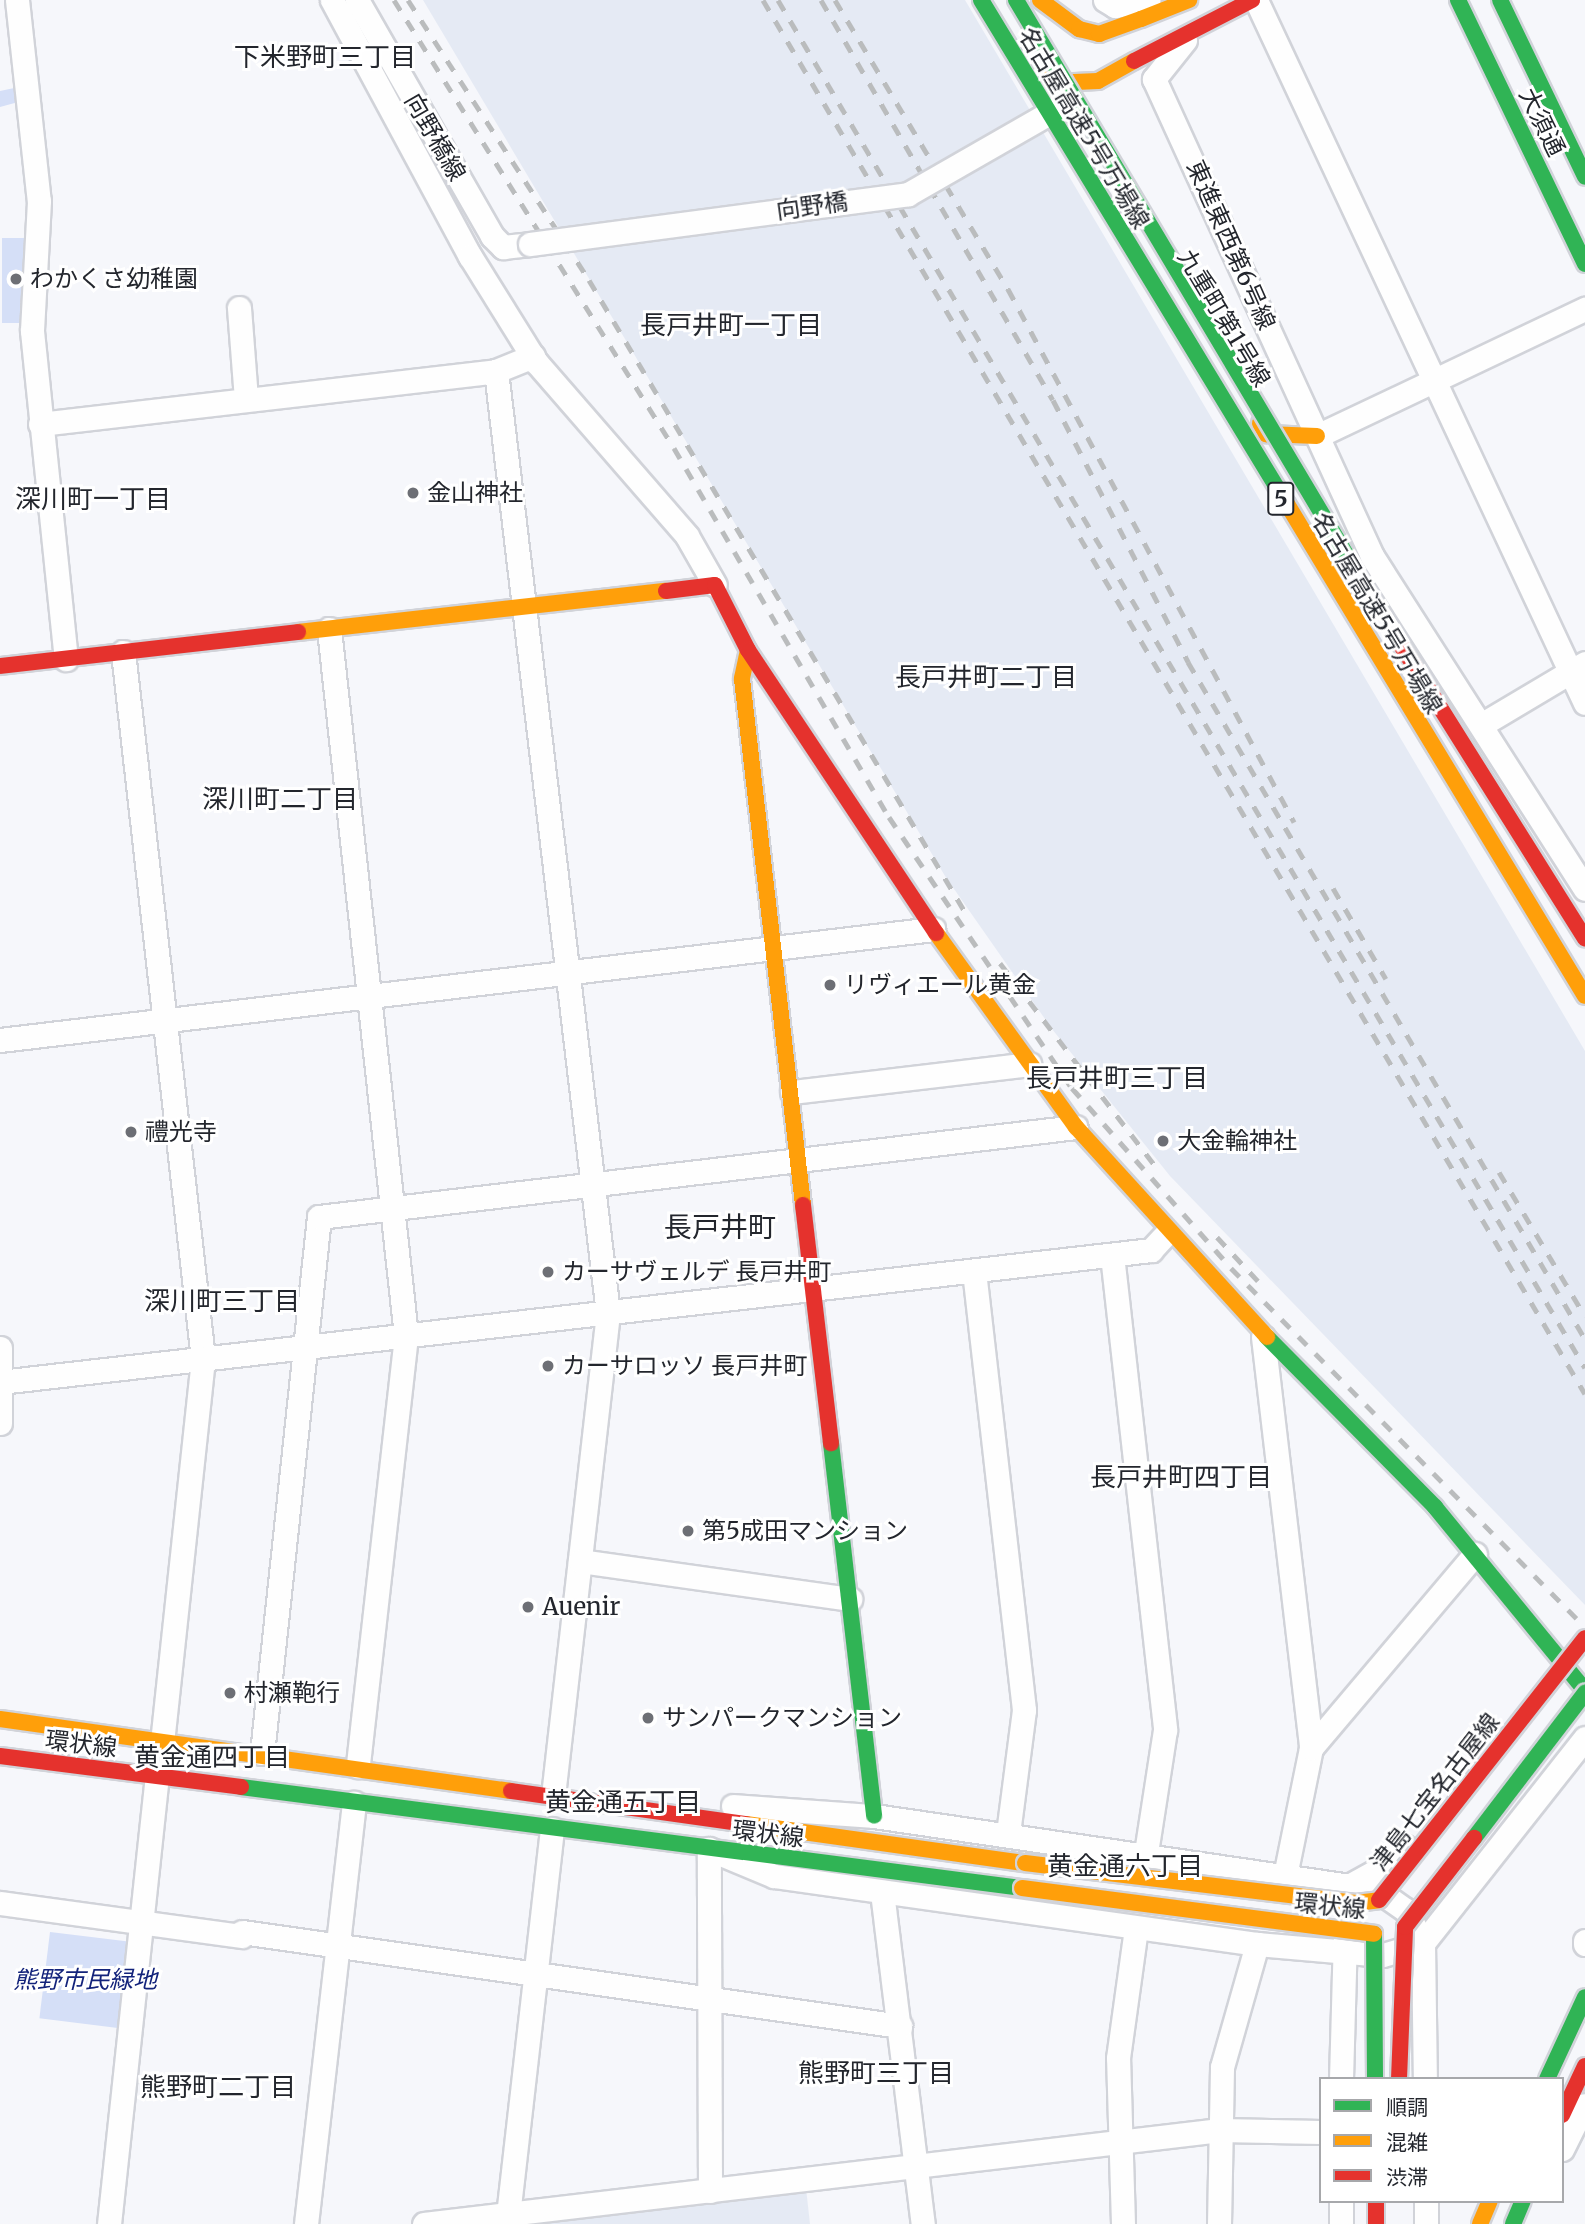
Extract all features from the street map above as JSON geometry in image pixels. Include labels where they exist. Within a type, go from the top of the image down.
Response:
[{"type":"main road","points":[[972,0],[1018,65],[1052,83],[1098,81],[1254,0]]},
{"type":"main road","name":"名古屋高速5号万場線","points":[[981,0],[1585,996]]},
{"type":"main road","points":[[1008,0],[1073,109]]},
{"type":"main road","name":"名古屋高速5号万場線","points":[[1016,0],[1360,579]]},
{"type":"main road","points":[[1040,0],[1079,29],[1099,34],[1145,9],[1180,1]]},
{"type":"main road","name":"大須通","points":[[1458,0],[1585,264]]},
{"type":"main road","name":"大須通","points":[[1500,0],[1585,177]]},
{"type":"main road","name":"九重町第1号線","points":[[1073,109],[1266,433],[1292,439],[1318,436]]},
{"type":"main road","points":[[0,666],[715,585],[748,650],[933,929],[1076,1127],[1166,1234],[1475,1554],[1585,1691],[1405,1927],[1399,2077]]},
{"type":"main road","name":"名古屋高速5号万場線","points":[[1389,626],[1585,938]]},
{"type":"main road","points":[[748,650],[742,679],[776,948],[874,1816]]},
{"type":"main road","name":"津島七宝名古屋線","points":[[1375,2077],[1374,1934],[1379,1900],[1585,1638]]},
{"type":"main road","name":"環状線","points":[[0,1719],[553,1793],[1025,1863],[1379,1900]]},
{"type":"main road","name":"環状線","points":[[0,1756],[1374,1934],[1405,1927]]},
{"type":"main road","points":[[1548,2077],[1585,1997]]},
{"type":"main road","points":[[1568,2133],[1585,2066]]},
{"type":"main road","points":[[1376,2203],[1376,2224]]},
{"type":"main road","points":[[1480,2224],[1489,2203]]},
{"type":"main road","points":[[1514,2224],[1522,2203]]},
{"type":"street","points":[[17,0],[39,201],[32,331],[66,659]]},
{"type":"street","points":[[332,0],[470,256],[533,356],[687,536],[715,585]]},
{"type":"street","name":"向野橋線","points":[[357,0],[492,236],[503,247],[530,244]]},
{"type":"street","points":[[1254,0],[1435,382],[1576,668],[1585,703]]},
{"type":"street","points":[[1110,3],[1145,9]]},
{"type":"street","name":"東進東西第6号線","points":[[1195,31],[1154,79],[1372,556],[1585,890]]},
{"type":"street","name":"向野橋","points":[[530,244],[908,194],[1061,106],[1073,109]]},
{"type":"street","points":[[239,308],[246,399]]},
{"type":"street","points":[[1318,436],[1585,309]]},
{"type":"street","points":[[40,424],[496,371],[533,356]]},
{"type":"street","points":[[496,371],[608,1312],[553,1793]]},
{"type":"street","points":[[329,629],[405,1336],[358,1766]]},
{"type":"street","points":[[123,652],[167,1020],[203,1359],[162,1740]]},
{"type":"street","points":[[1481,724],[1576,668]]},
{"type":"street","points":[[0,1040],[933,929]]},
{"type":"street","points":[[792,1092],[1029,1064]]},
{"type":"street","points":[[262,1753],[302,1348],[319,1217],[391,1211],[1076,1127]]},
{"type":"street","points":[[2,1382],[1112,1255],[1151,1250],[1166,1234]]},
{"type":"street","points":[[1112,1255],[1165,1730],[1146,1853]]},
{"type":"street","points":[[974,1271],[1024,1710],[1009,1834]]},
{"type":"street","points":[[1263,1337],[1311,1748],[1286,1871]]},
{"type":"street","points":[[0,1348],[0,1423]]},
{"type":"street","points":[[1311,1748],[1475,1554]]},
{"type":"street","points":[[580,1561],[850,1599]]},
{"type":"street","points":[[1354,1883],[1392,1862],[1553,1652]]},
{"type":"street","points":[[710,2191],[709,1849],[774,1875],[882,1892],[1257,1944],[1383,1955],[1423,1943],[1585,1738]]},
{"type":"street","points":[[109,2224],[157,1777]]},
{"type":"street","points":[[306,2224],[354,1803]]},
{"type":"street","points":[[703,1816],[718,1804],[874,1816],[1286,1871],[1354,1883],[1398,1903],[1423,1943],[1425,2077]]},
{"type":"street","points":[[508,2214],[552,1829]]},
{"type":"street","points":[[1341,2077],[1342,1953],[1354,1883]]},
{"type":"street","points":[[882,1892],[923,2224]]},
{"type":"street","points":[[0,1903],[536,1972],[900,2026]]},
{"type":"street","points":[[1123,2224],[1118,2058],[1136,1928]]},
{"type":"street","points":[[1219,2224],[1222,2067],[1257,1944]]},
{"type":"street","points":[[1568,2133],[1585,2104]]},
{"type":"street","points":[[424,2224],[1120,2145],[1220,2130],[1319,2132]]},
{"type":"street","points":[[1341,2203],[1341,2224]]},
{"type":"street","points":[[1426,2203],[1426,2224]]},
{"type":"street","points":[[1525,2224],[1535,2203]]},
{"type":"shaded area","points":[[423,0],[965,0],[1585,1051],[1585,1605],[1170,1176],[1052,1029],[945,876]]},
{"type":"shaded area","points":[[806,2188],[810,2224],[512,2224]]},
{"type":"green space","points":[[19,87],[22,101],[0,107],[0,91]]},
{"type":"green space","name":"わかくさ幼稚園","points":[[2,238],[29,238],[29,323],[2,323]]},
{"type":"green space","name":"熊野市民緑地","points":[[50,1932],[130,1942],[120,2028],[39,2018]]},
{"type":"railway","points":[[394,0],[674,448],[889,817],[1072,1088],[1231,1268],[1585,1627]]},
{"type":"railway","points":[[408,0],[589,280],[968,917]]},
{"type":"railway","points":[[763,0],[1585,1394]]},
{"type":"railway","points":[[778,0],[1585,1368]]},
{"type":"railway","points":[[821,0],[1053,400],[1188,662],[1585,1339]]},
{"type":"railway","points":[[835,0],[1008,289],[1294,822]]},
{"type":"railway","points":[[1333,888],[1386,979]]},
{"type":"railway","points":[[1000,963],[1155,1166]]},
{"type":"railway","points":[[1499,1172],[1585,1316]]},
{"type":"railway","points":[[1217,1237],[1258,1281]]},
{"type":"traffic: fast","points":[[981,0],[1287,504]]},
{"type":"traffic: fast","points":[[1016,0],[1350,561]]},
{"type":"traffic: fast","points":[[1458,0],[1585,264]]},
{"type":"traffic: fast","points":[[1500,0],[1585,177]]},
{"type":"traffic: fast","points":[[1267,1337],[1435,1507],[1585,1690]]},
{"type":"traffic: fast","points":[[831,1443],[874,1816]]},
{"type":"traffic: fast","points":[[1474,1838],[1585,1693]]},
{"type":"traffic: fast","points":[[241,1787],[1022,1888]]},
{"type":"traffic: fast","points":[[1374,1934],[1375,2077]]},
{"type":"traffic: fast","points":[[1548,2077],[1585,1997]]},
{"type":"traffic: fast","points":[[1513,2224],[1522,2203]]},
{"type":"traffic: slow","points":[[1040,0],[1079,29],[1099,34],[1141,19]]},
{"type":"traffic: slow","points":[[1141,19],[1189,0]]},
{"type":"traffic: slow","points":[[1038,75],[1052,83],[1098,81],[1134,61]]},
{"type":"traffic: slow","points":[[1260,423],[1266,434],[1317,436]]},
{"type":"traffic: slow","points":[[1287,504],[1585,996]]},
{"type":"traffic: slow","points":[[298,632],[666,591]]},
{"type":"traffic: slow","points":[[748,650],[742,679],[803,1205]]},
{"type":"traffic: slow","points":[[936,933],[1076,1127],[1267,1337]]},
{"type":"traffic: slow","points":[[0,1719],[511,1791]]},
{"type":"traffic: slow","points":[[746,1824],[1025,1863]]},
{"type":"traffic: slow","points":[[1025,1863],[1356,1903],[1379,1900]]},
{"type":"traffic: slow","points":[[1022,1888],[1374,1934]]},
{"type":"traffic: slow","points":[[1480,2224],[1489,2203]]},
{"type":"traffic: jam","points":[[1134,61],[1252,0]]},
{"type":"traffic: jam","points":[[666,591],[715,585],[748,650],[936,933]]},
{"type":"traffic: jam","points":[[0,666],[298,632]]},
{"type":"traffic: jam","points":[[1399,642],[1585,938]]},
{"type":"traffic: jam","points":[[803,1205],[831,1443]]},
{"type":"traffic: jam","points":[[1379,1900],[1585,1638]]},
{"type":"traffic: jam","points":[[0,1756],[241,1787]]},
{"type":"traffic: jam","points":[[511,1791],[746,1824]]},
{"type":"traffic: jam","points":[[1399,2077],[1405,1927],[1474,1838]]},
{"type":"traffic: jam","points":[[1564,2111],[1585,2066]]},
{"type":"traffic: jam","points":[[1376,2203],[1376,2224]]},
{"type":"place","name":"わかくさ幼稚園","points":[[16,279]]},
{"type":"place","name":"金山神社","points":[[413,493]]},
{"type":"place","name":"リヴィエール黄金","points":[[830,985]]},
{"type":"place","name":"禮光寺","points":[[131,1132]]},
{"type":"place","name":"大金輪神社","points":[[1163,1141]]},
{"type":"place","name":"カーサヴェルデ 長戸井町","points":[[548,1272]]},
{"type":"place","name":"カーサロッソ 長戸井町","points":[[548,1366]]},
{"type":"place","name":"第5成田マンション","points":[[688,1531]]},
{"type":"place","name":"Auenir","points":[[528,1607]]},
{"type":"place","name":"村瀬鞄行","points":[[230,1693]]},
{"type":"place","name":"サンパークマンション","points":[[648,1718]]},
{"type":"district","name":"下米野町三丁目","points":[[325,57]]},
{"type":"district","name":"長戸井町一丁目","points":[[731,325]]},
{"type":"district","name":"深川町一丁目","points":[[93,499]]},
{"type":"district","name":"長戸井町二丁目","points":[[986,677]]},
{"type":"district","name":"深川町二丁目","points":[[280,799]]},
{"type":"district","name":"長戸井町三丁目","points":[[1117,1078]]},
{"type":"district","name":"長戸井町","points":[[720,1227]]},
{"type":"district","name":"深川町三丁目","points":[[222,1301]]},
{"type":"district","name":"長戸井町四丁目","points":[[1181,1477]]},
{"type":"district","name":"黄金通四丁目","points":[[212,1757]]},
{"type":"district","name":"黄金通五丁目","points":[[623,1802]]},
{"type":"district","name":"黄金通六丁目","points":[[1125,1866]]},
{"type":"district","name":"熊野町三丁目","points":[[876,2073]]},
{"type":"district","name":"熊野町二丁目","points":[[218,2087]]}]
